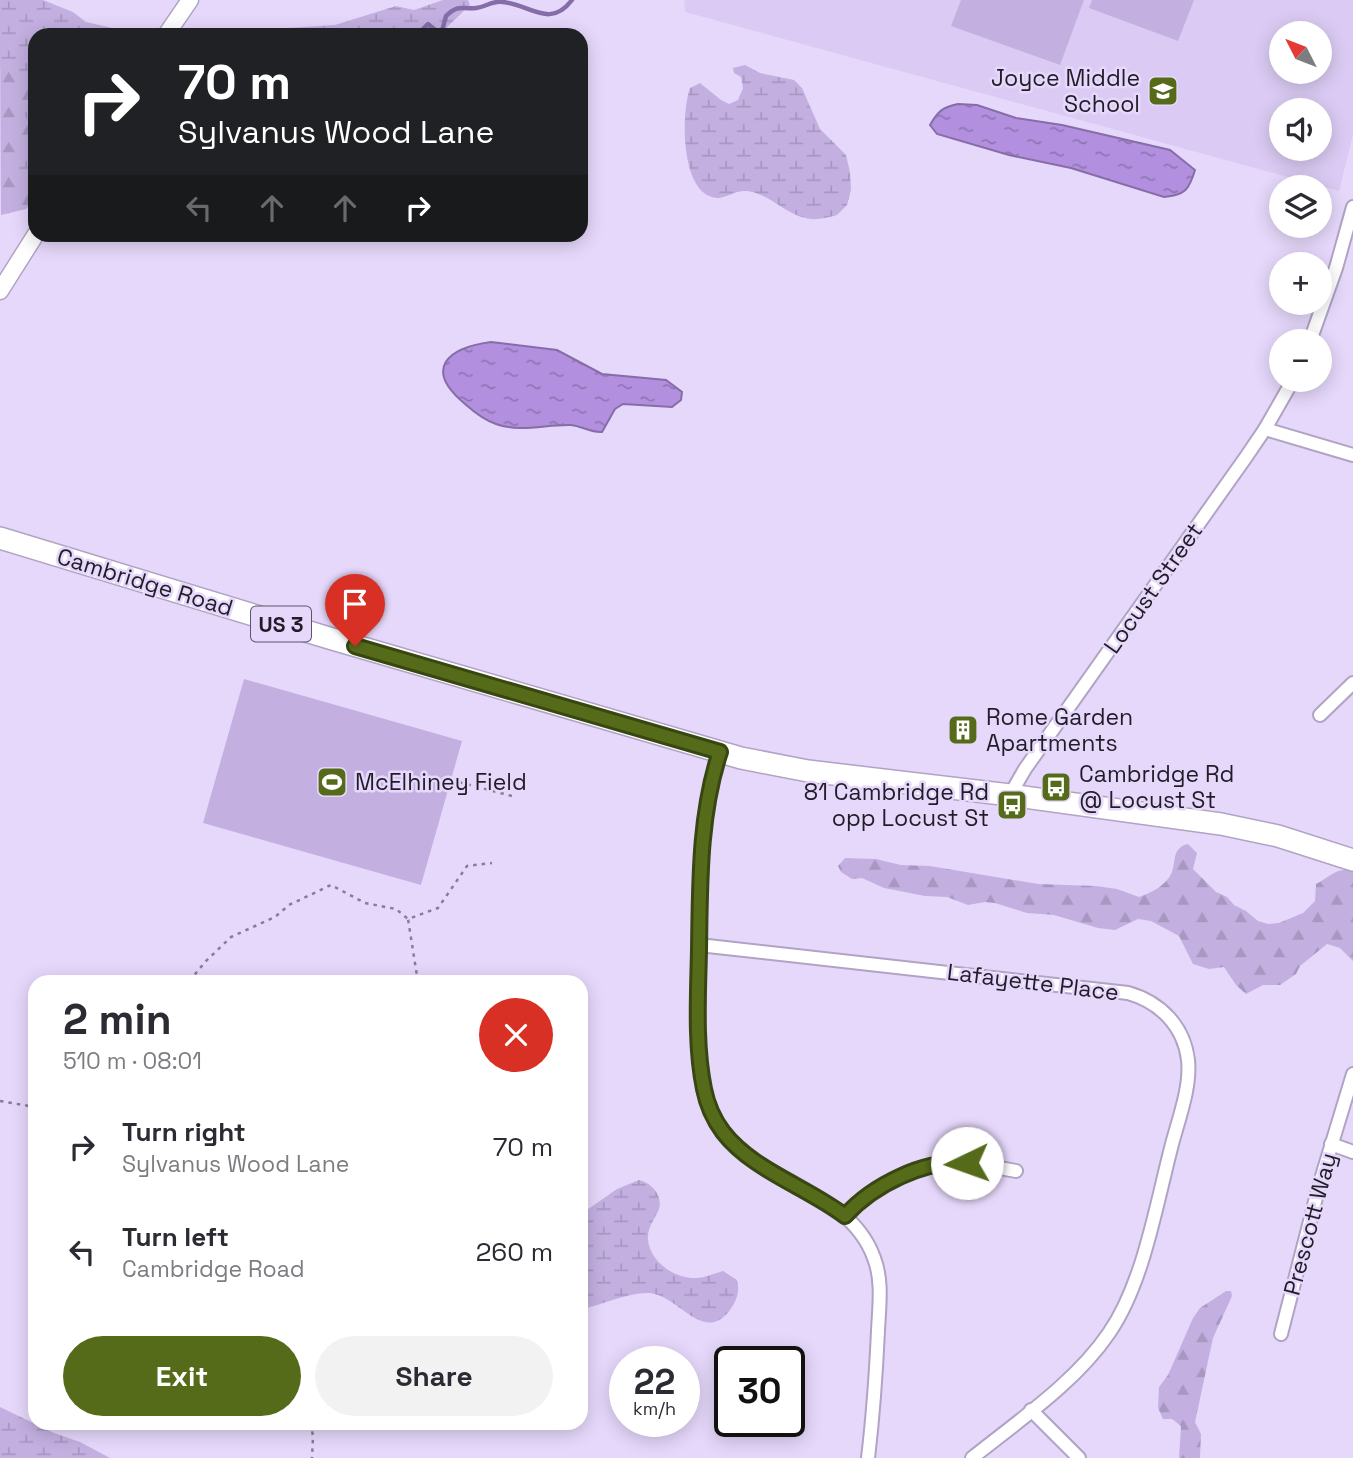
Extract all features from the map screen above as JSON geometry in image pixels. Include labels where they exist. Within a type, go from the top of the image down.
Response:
[{"type":"highway","name":"Cambridge Road","points":[[0,538],[329,638],[720,752],[808,771],[1010,794],[1240,827],[1353,860]]},
{"type":"street","points":[[171,28],[190,0]]},
{"type":"street","points":[[1314,329],[1336,268],[1353,207]]},
{"type":"street","points":[[0,291],[31,242]]},
{"type":"street","name":"Locust Street","points":[[1010,794],[1265,429],[1286,392]]},
{"type":"street","points":[[1265,429],[1353,455]]},
{"type":"street","points":[[1320,715],[1353,683]]},
{"type":"street","points":[[720,752],[708,796],[699,945],[698,1005],[702,1074],[708,1103],[721,1130],[742,1151],[845,1216],[869,1245],[875,1259],[879,1282],[878,1343],[868,1458]]},
{"type":"street","name":"Lafayette Place","points":[[699,945],[1128,993],[1154,1004],[1175,1025],[1186,1051],[1188,1080],[1148,1234],[1128,1297],[1115,1324],[1098,1348],[1071,1376],[972,1458]]},
{"type":"street","name":"Prescott Way","points":[[1281,1334],[1331,1144],[1353,1074]]},
{"type":"street","points":[[1331,1144],[1353,1152]]},
{"type":"street","points":[[845,1216],[870,1194],[932,1165],[959,1163],[1016,1171]]},
{"type":"street","points":[[1031,1410],[1079,1458]]},
{"type":"path","points":[[451,780],[512,796]]},
{"type":"path","points":[[408,919],[438,908],[467,866],[492,863]]},
{"type":"path","points":[[194,975],[231,937],[275,917],[289,905],[331,885],[365,903],[397,909],[408,919],[417,975]]},
{"type":"path","points":[[0,1101],[28,1106]]},
{"type":"path","points":[[312,1430],[312,1458]]},
{"type":"shaded area","name":"Joyce Middle School","points":[[684,0],[1353,0],[1353,135],[1339,191],[1332,189],[1332,175],[1281,175],[685,12]]},
{"type":"green space","points":[[0,0],[43,0],[73,12],[86,22],[112,28],[28,28],[28,75],[0,66]]},
{"type":"green space","points":[[443,0],[468,0],[470,5],[446,28],[287,28],[335,25],[396,6],[414,10]]},
{"type":"green space","points":[[961,0],[1084,0],[1060,65],[951,26]]},
{"type":"green space","points":[[1092,0],[1194,0],[1178,41],[1089,8]]},
{"type":"green space","points":[[0,31],[28,42],[28,207],[1,215]]},
{"type":"green space","points":[[745,65],[760,73],[794,80],[802,88],[820,129],[846,155],[851,190],[847,205],[837,215],[817,219],[803,217],[767,198],[746,191],[716,198],[704,193],[695,183],[686,151],[685,133],[690,88],[700,83],[729,104],[738,100],[743,88],[741,77],[734,73],[733,68]]},
{"type":"green space","points":[[28,149],[28,176],[11,171],[5,165],[11,158]]},
{"type":"green space","name":"McElhiney Field","points":[[244,679],[462,741],[421,885],[203,823]]},
{"type":"green space","points":[[1188,844],[1197,853],[1193,869],[1216,892],[1227,897],[1258,921],[1268,924],[1279,923],[1303,913],[1315,901],[1316,884],[1338,871],[1353,871],[1353,961],[1340,948],[1327,944],[1300,966],[1296,974],[1280,985],[1263,985],[1246,994],[1224,967],[1209,969],[1193,964],[1179,936],[1151,921],[1138,919],[1115,930],[1098,928],[1054,915],[1027,913],[995,903],[968,905],[947,897],[925,896],[884,888],[862,878],[852,879],[841,872],[838,866],[845,858],[876,859],[901,865],[930,866],[1038,884],[1117,889],[1139,897],[1163,885],[1172,872],[1177,851]]},
{"type":"green space","points":[[639,1180],[652,1187],[658,1195],[659,1209],[650,1227],[648,1240],[653,1255],[665,1268],[688,1278],[723,1271],[737,1280],[736,1299],[730,1310],[720,1319],[711,1323],[701,1321],[661,1296],[650,1293],[588,1307],[588,1209],[617,1189]]},
{"type":"green space","points":[[1226,1291],[1231,1291],[1232,1296],[1213,1338],[1195,1422],[1201,1434],[1200,1458],[1179,1458],[1181,1426],[1172,1419],[1163,1419],[1158,1408],[1159,1387],[1168,1375],[1193,1318],[1200,1308]]},
{"type":"green space","points":[[0,1407],[28,1420],[28,1430],[48,1430],[80,1442],[110,1458],[0,1458]]},
{"type":"water","points":[[958,104],[977,105],[1016,118],[1062,125],[1170,150],[1195,170],[1185,190],[1177,195],[1164,197],[1071,168],[1009,155],[937,134],[930,125],[936,116],[941,110]]},
{"type":"water","points":[[491,342],[557,350],[602,374],[666,380],[682,392],[681,400],[672,407],[623,404],[615,409],[602,432],[571,425],[505,427],[487,420],[465,404],[452,392],[443,371],[452,355],[462,349]]},
{"type":"waterway","points":[[443,28],[446,16],[458,8],[476,8],[499,2],[548,14],[564,9],[572,0]]},
{"type":"waterway","points":[[424,28],[428,24],[433,28]]},
{"type":"place","name":"Joyce Middle School","points":[[1163,91]]},
{"type":"place","name":"Rome Garden Apartments","points":[[963,730]]},
{"type":"place","name":"McElhiney Field","points":[[332,782]]},
{"type":"place","name":"Cambridge Rd @ Locust St","points":[[1056,787]]},
{"type":"place","name":"81 Cambridge Rd opp Locust St","points":[[1012,805]]},
{"type":"route","points":[[355,646],[720,752],[712,774],[704,835],[698,1005],[704,1089],[721,1130],[754,1160],[845,1216],[861,1199],[915,1171],[941,1163],[967,1163]]}]
